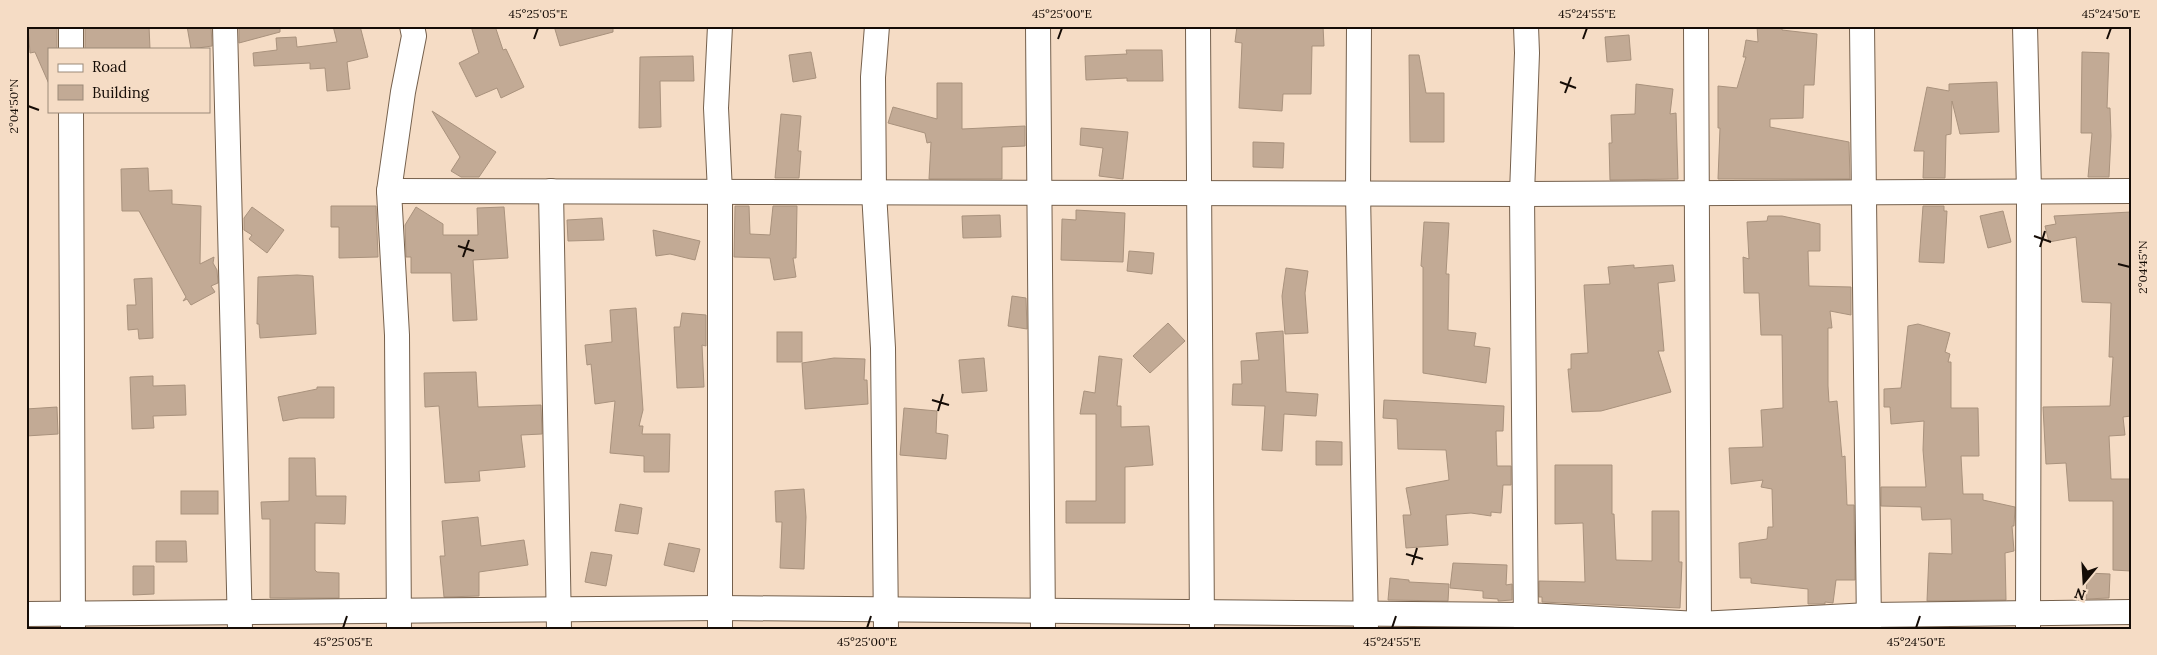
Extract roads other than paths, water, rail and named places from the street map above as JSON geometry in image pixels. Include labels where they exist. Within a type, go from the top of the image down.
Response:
[{"type":"street","points":[[70,26],[71,48]]},
{"type":"street","points":[[225,26],[240,620]]},
{"type":"street","points":[[399,620],[397,335],[389,191],[403,92],[414,36],[412,26]]},
{"type":"street","points":[[720,26],[716,108],[720,192],[720,618]]},
{"type":"street","points":[[877,26],[873,77],[874,192],[883,348],[886,619]]},
{"type":"street","points":[[1038,26],[1043,620]]},
{"type":"street","points":[[1198,26],[1202,620]]},
{"type":"street","points":[[1359,26],[1358,193],[1366,621]]},
{"type":"street","points":[[1526,26],[1527,53],[1522,194],[1526,622]]},
{"type":"street","points":[[1696,26],[1698,626]]},
{"type":"street","points":[[1862,26],[1869,622]]},
{"type":"street","points":[[2025,26],[2029,191],[2028,621]]},
{"type":"street","points":[[71,112],[73,621]]},
{"type":"street","points":[[389,191],[1522,194],[2131,191]]},
{"type":"street","points":[[551,191],[559,619]]},
{"type":"street","points":[[26,614],[73,621],[720,618],[1526,622],[1698,626],[2028,621],[2131,612]]}]
